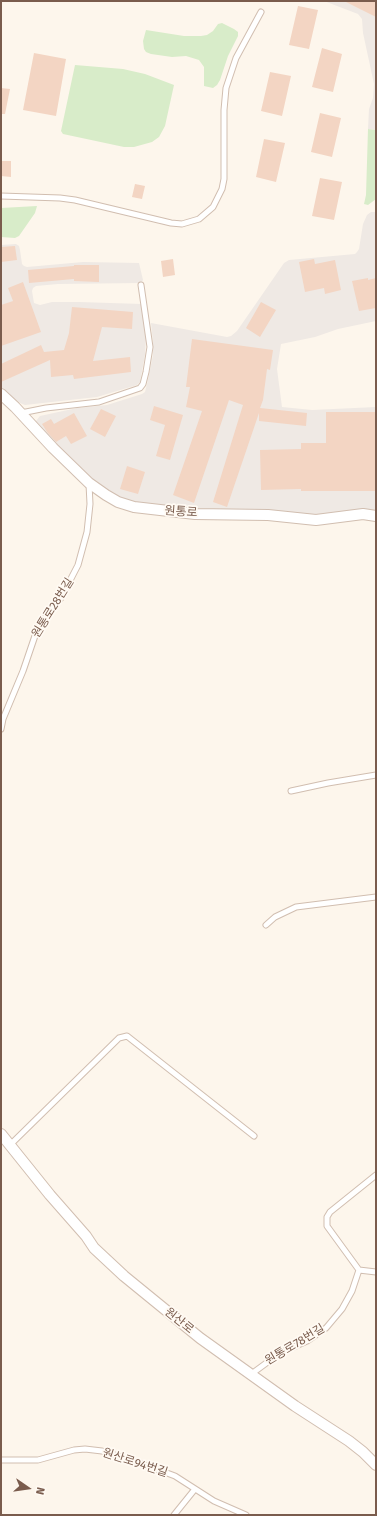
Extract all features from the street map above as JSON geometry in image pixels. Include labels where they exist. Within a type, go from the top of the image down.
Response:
[{"type":"street","name":"원통로","points":[[1,394],[89,483],[118,502],[134,507],[166,512],[195,514],[268,515],[316,520],[363,514],[376,516]]},
{"type":"street","name":"원산로","points":[[1,1134],[50,1195],[86,1236],[94,1248],[124,1276],[200,1338],[250,1375],[349,1441],[376,1465]]},
{"type":"lane","points":[[1,196],[75,200],[171,223],[191,222],[203,216],[213,207],[222,189],[224,164],[224,110],[230,73],[236,58],[261,12]]},
{"type":"lane","points":[[21,413],[46,408],[99,402],[140,388],[143,384],[146,372],[150,346],[141,285]]},
{"type":"lane","name":"원통로28번길","points":[[1,729],[3,719],[23,671],[38,627],[62,598],[78,565],[87,532],[90,504],[89,483]]},
{"type":"lane","points":[[291,790],[376,775]]},
{"type":"lane","points":[[266,925],[275,917],[296,907],[376,897]]},
{"type":"lane","points":[[10,1145],[119,1038],[127,1036],[254,1136]]},
{"type":"lane","points":[[376,1175],[330,1212],[327,1217],[328,1226],[359,1270],[376,1272]]},
{"type":"lane","name":"원통로78번길","points":[[250,1375],[280,1353],[307,1340],[326,1328],[342,1309],[352,1291],[359,1270]]},
{"type":"lane","name":"원산로94번길","points":[[1,1460],[38,1460],[74,1450],[85,1449],[102,1451],[140,1462],[175,1476],[214,1501],[246,1515]]},
{"type":"lane","points":[[174,1515],[195,1489]]},
{"type":"shaded area","points":[[324,1],[376,1],[376,130],[368,129],[369,109],[373,98],[374,84],[363,33],[362,19],[358,14]]},
{"type":"shaded area","points":[[371,212],[376,212],[376,321],[281,344],[277,369],[282,407],[312,410],[376,407],[376,512],[307,515],[184,509],[133,502],[118,497],[98,484],[81,470],[36,424],[36,421],[40,416],[77,408],[107,405],[142,394],[145,392],[153,355],[151,323],[227,337],[231,336],[237,331],[284,263],[289,260],[355,254],[359,249],[363,224],[367,215]]},
{"type":"shaded area","points":[[16,244],[19,246],[22,264],[27,267],[83,262],[139,263],[143,280],[141,283],[58,284],[36,286],[32,291],[34,303],[40,305],[52,302],[142,304],[146,338],[145,355],[140,382],[137,385],[97,397],[25,405],[1,389],[1,245]]},
{"type":"green space","points":[[222,23],[238,32],[238,36],[228,56],[220,80],[213,88],[204,86],[204,67],[199,60],[186,56],[172,57],[151,54],[146,52],[144,49],[143,41],[146,30],[184,36],[201,36],[207,35],[213,31],[218,24]]},
{"type":"green space","points":[[75,65],[123,69],[145,74],[174,85],[165,126],[159,137],[152,142],[134,147],[124,147],[63,134],[61,131]]},
{"type":"green space","points":[[368,129],[376,130],[376,199],[368,205],[364,204],[366,195]]},
{"type":"green space","points":[[37,206],[35,213],[19,236],[15,238],[1,237],[1,208]]},
{"type":"building","points":[[344,1],[376,1],[376,17]]},
{"type":"building","points":[[298,6],[318,10],[309,49],[289,45]]},
{"type":"building","points":[[322,48],[342,54],[333,92],[312,87]]},
{"type":"building","points":[[34,53],[66,59],[56,116],[23,110]]},
{"type":"building","points":[[270,72],[291,76],[282,116],[261,111]]},
{"type":"building","points":[[1,88],[10,89],[5,114],[1,114]]},
{"type":"building","points":[[320,113],[341,118],[332,157],[311,152]]},
{"type":"building","points":[[264,139],[285,143],[276,182],[256,177]]},
{"type":"building","points":[[1,161],[11,161],[11,177],[1,176]]},
{"type":"building","points":[[320,178],[342,182],[334,220],[312,216]]},
{"type":"building","points":[[135,184],[145,186],[142,199],[132,197]]},
{"type":"building","points":[[15,246],[17,260],[1,262],[1,247]]},
{"type":"building","points":[[173,259],[175,275],[163,277],[161,261]]},
{"type":"building","points":[[314,259],[315,264],[335,260],[341,290],[325,294],[324,288],[305,292],[299,262]]},
{"type":"building","points":[[74,265],[99,265],[99,282],[74,281],[74,279],[29,283],[28,270]]},
{"type":"building","points":[[368,278],[368,280],[376,278],[376,308],[359,311],[352,281]]},
{"type":"building","points":[[23,282],[41,332],[1,346],[1,305],[13,301],[8,288]]},
{"type":"building","points":[[261,302],[276,310],[260,337],[246,328]]},
{"type":"building","points":[[72,307],[133,312],[132,329],[102,327],[93,361],[130,357],[131,372],[74,379],[73,375],[51,377],[50,360],[1,382],[1,364],[41,345],[44,352],[64,350],[69,333]]},
{"type":"building","points":[[192,339],[273,350],[270,370],[267,369],[263,400],[260,408],[307,413],[306,426],[259,421],[259,413],[227,507],[213,502],[243,405],[229,400],[194,503],[173,495],[202,411],[186,407],[190,387],[186,387]]},
{"type":"building","points":[[154,406],[183,415],[170,460],[156,456],[165,425],[150,420]]},
{"type":"building","points":[[101,409],[116,416],[105,437],[90,429]]},
{"type":"building","points":[[326,412],[376,412],[376,491],[301,491],[301,489],[261,490],[260,450],[301,449],[301,443],[326,443]]},
{"type":"building","points":[[74,413],[87,436],[71,444],[66,436],[56,442],[42,424],[51,419],[54,424]]},
{"type":"building","points":[[127,466],[145,472],[138,494],[120,489]]}]
